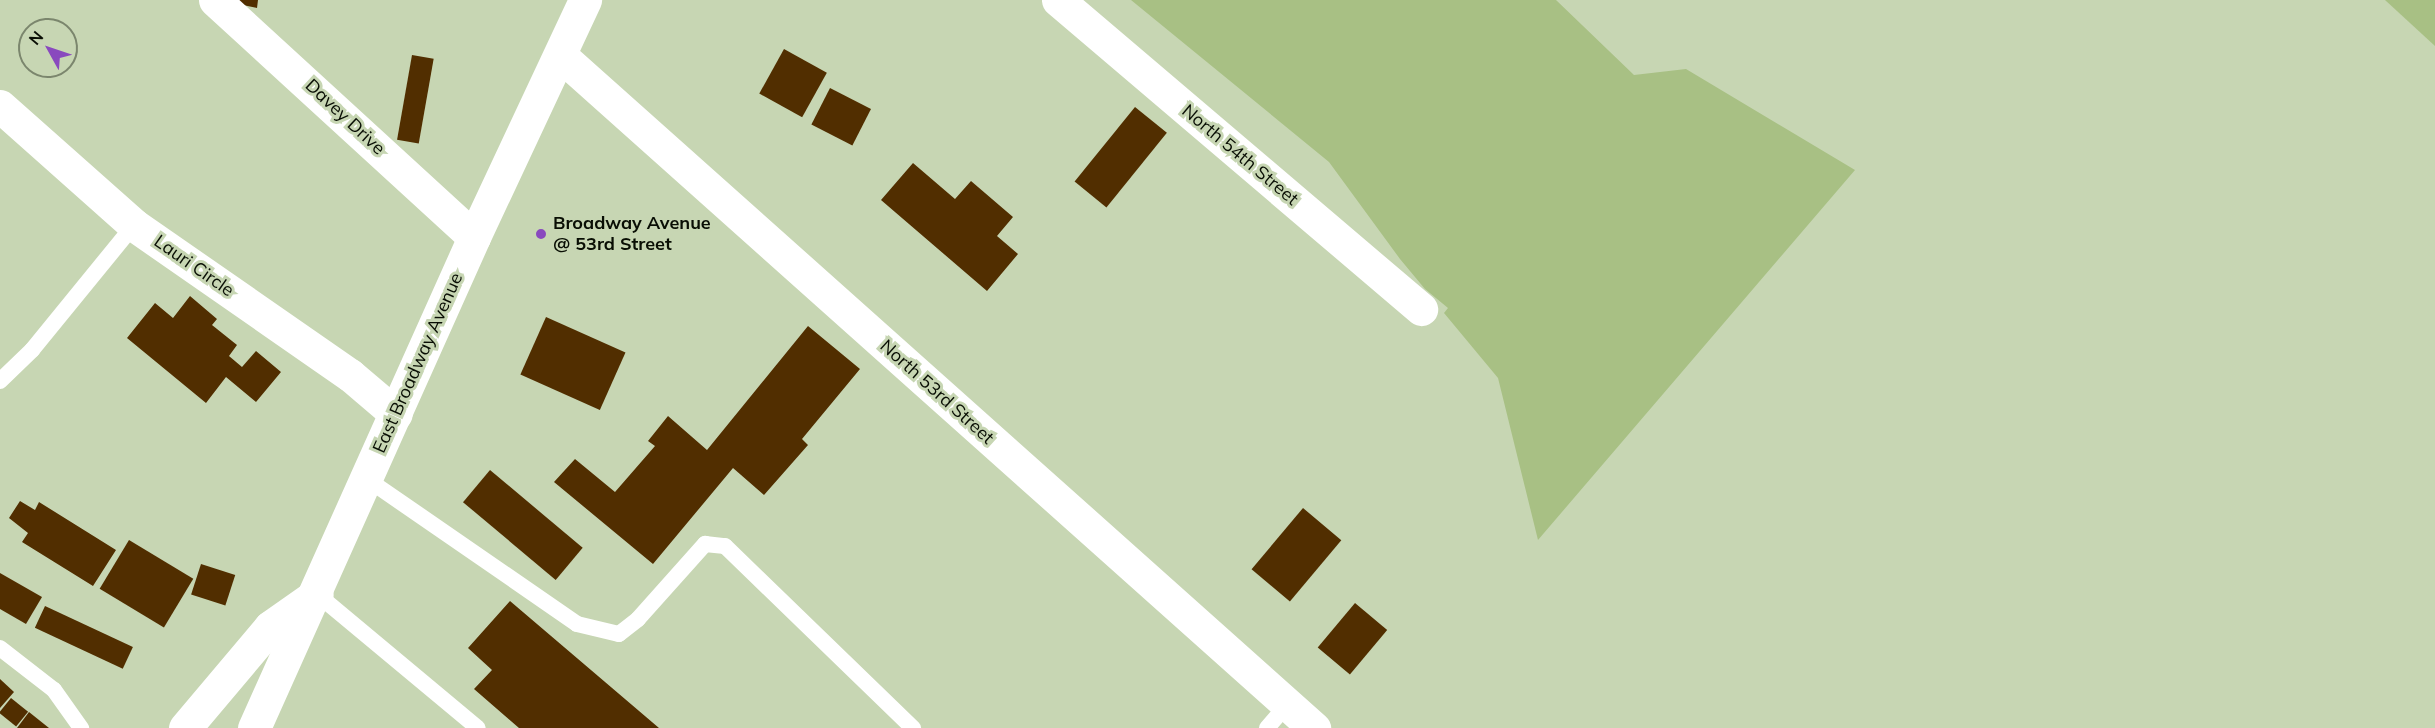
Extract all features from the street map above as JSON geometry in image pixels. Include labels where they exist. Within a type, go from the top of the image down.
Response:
[{"type":"street","name":"Davey Drive","points":[[215,0],[474,237]]},
{"type":"street","name":"East Broadway Avenue","points":[[254,728],[317,594],[474,237],[585,0]]},
{"type":"street","name":"North 54th Street","points":[[1058,0],[1421,309]]},
{"type":"street","name":"North 53rd Street","points":[[560,55],[1277,717],[1314,728]]},
{"type":"street","name":"Lauri Circle","points":[[0,106],[134,225],[350,375],[396,414]]},
{"type":"street","points":[[185,728],[270,627],[317,594]]},
{"type":"lane","points":[[0,381],[32,350],[134,225]]},
{"type":"lane","points":[[368,479],[577,624],[620,634],[638,619],[705,544],[725,546],[913,728]]},
{"type":"lane","points":[[317,594],[478,728]]},
{"type":"lane","points":[[0,648],[54,690],[81,728]]},
{"type":"green space","points":[[1131,0],[1556,0],[1634,75],[1686,69],[1855,170],[1538,540],[1498,378],[1444,313],[1448,308],[1425,289],[1400,259],[1329,162]]},
{"type":"green space","points":[[2385,0],[2435,0],[2435,46]]},
{"type":"building","points":[[239,0],[258,0],[257,8],[238,4]]},
{"type":"building","points":[[784,49],[827,73],[802,117],[759,94]]},
{"type":"building","points":[[412,55],[434,59],[419,144],[397,140]]},
{"type":"building","points":[[830,88],[871,109],[852,145],[811,125]]},
{"type":"building","points":[[1135,107],[1167,133],[1106,207],[1075,182]]},
{"type":"building","points":[[913,163],[955,199],[971,181],[1013,217],[997,236],[1018,254],[987,291],[881,200]]},
{"type":"building","points":[[190,296],[217,319],[212,325],[237,345],[229,356],[242,367],[256,351],[281,372],[256,402],[226,377],[206,403],[127,338],[155,303],[173,318]]},
{"type":"building","points":[[546,317],[625,352],[600,410],[520,375]]},
{"type":"building","points":[[808,326],[860,369],[802,439],[808,445],[764,495],[733,468],[653,564],[554,482],[575,459],[615,492],[655,446],[648,441],[668,416],[707,450]]},
{"type":"building","points":[[490,470],[583,548],[556,580],[463,502]]},
{"type":"building","points":[[20,501],[35,510],[39,502],[116,550],[93,586],[22,542],[28,533],[9,518]]},
{"type":"building","points":[[1303,508],[1341,540],[1290,601],[1252,569]]},
{"type":"building","points":[[129,540],[193,579],[164,627],[100,589]]},
{"type":"building","points":[[201,564],[235,575],[225,606],[191,594]]},
{"type":"building","points":[[0,573],[42,597],[26,624],[0,609]]},
{"type":"building","points":[[510,601],[659,728],[519,728],[474,689],[492,670],[468,648]]},
{"type":"building","points":[[1355,603],[1387,630],[1350,674],[1318,647]]},
{"type":"building","points":[[45,606],[133,647],[123,669],[35,628]]},
{"type":"building","points":[[0,679],[14,692],[0,708]]},
{"type":"building","points":[[11,698],[28,712],[16,727],[0,714]]},
{"type":"building","points":[[29,712],[49,728],[17,728]]},
{"type":"place","name":"Broadway Avenue @ 53rd Street","points":[[541,234]]}]
